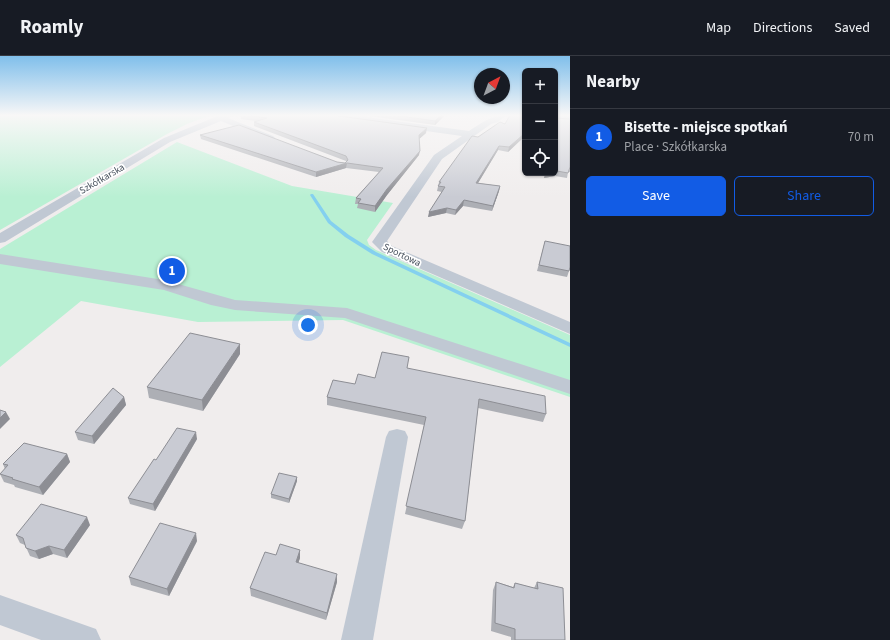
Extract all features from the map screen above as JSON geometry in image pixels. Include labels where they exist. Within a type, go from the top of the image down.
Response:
[{"type":"street","name":"Szkółkarska","points":[[0,239],[163,142]]},
{"type":"street","name":"Sportowa","points":[[459,142],[438,157],[380,239],[380,244],[387,249],[568,326]]},
{"type":"street","points":[[0,259],[180,289],[211,301],[236,306],[347,313],[570,387]]},
{"type":"street","points":[[180,289],[193,277]]},
{"type":"street","points":[[357,640],[397,437]]},
{"type":"street","points":[[0,610],[85,640]]},
{"type":"green space","points":[[0,142],[153,142],[0,230]]},
{"type":"green space","points":[[178,142],[292,186],[393,203],[367,240],[369,245],[376,250],[570,335],[570,397],[343,320],[198,322],[81,301],[0,367],[0,249]]},
{"type":"building","points":[[223,142],[285,142],[337,162],[345,163],[348,160],[346,156],[309,142],[419,142],[420,151],[387,189],[375,206],[358,203],[361,199],[356,198],[383,168],[347,163],[316,172]]},
{"type":"building","points":[[468,142],[514,142],[509,147],[499,146],[476,183],[500,186],[493,206],[464,200],[456,210],[447,208],[429,212],[445,187],[438,186],[441,182],[439,182]]},
{"type":"building","points":[[558,142],[570,142],[570,167],[568,173],[558,171]]},
{"type":"building","points":[[545,241],[570,246],[569,271],[539,265]]},
{"type":"building","points":[[190,333],[240,344],[202,400],[147,387]]},
{"type":"building","points":[[382,352],[409,357],[407,368],[545,396],[546,414],[479,399],[465,521],[406,506],[426,417],[327,397],[333,380],[355,384],[358,374],[375,378]]},
{"type":"building","points":[[113,388],[124,397],[92,436],[75,432]]},
{"type":"building","points":[[0,410],[6,412],[0,418]]},
{"type":"building","points":[[177,428],[196,432],[153,504],[128,498],[154,459],[156,460]]},
{"type":"building","points":[[24,443],[67,454],[39,487],[0,474],[8,465],[3,464]]},
{"type":"building","points":[[279,473],[297,477],[289,499],[271,494]]},
{"type":"building","points":[[41,504],[87,517],[64,550],[49,546],[35,551],[26,548],[23,538],[16,535]]},
{"type":"building","points":[[160,523],[196,533],[167,589],[129,577]]},
{"type":"building","points":[[280,544],[300,550],[296,562],[337,574],[327,613],[250,588],[265,552],[276,555]]},
{"type":"building","points":[[496,582],[514,588],[515,583],[538,589],[537,582],[563,588],[565,640],[515,640],[515,629],[495,623]]},
{"type":"waterway","points":[[312,195],[329,222],[347,236],[374,253],[570,345]]},
{"type":"place","name":"Bisette - miejsce spotkań","points":[[172,271]]}]
